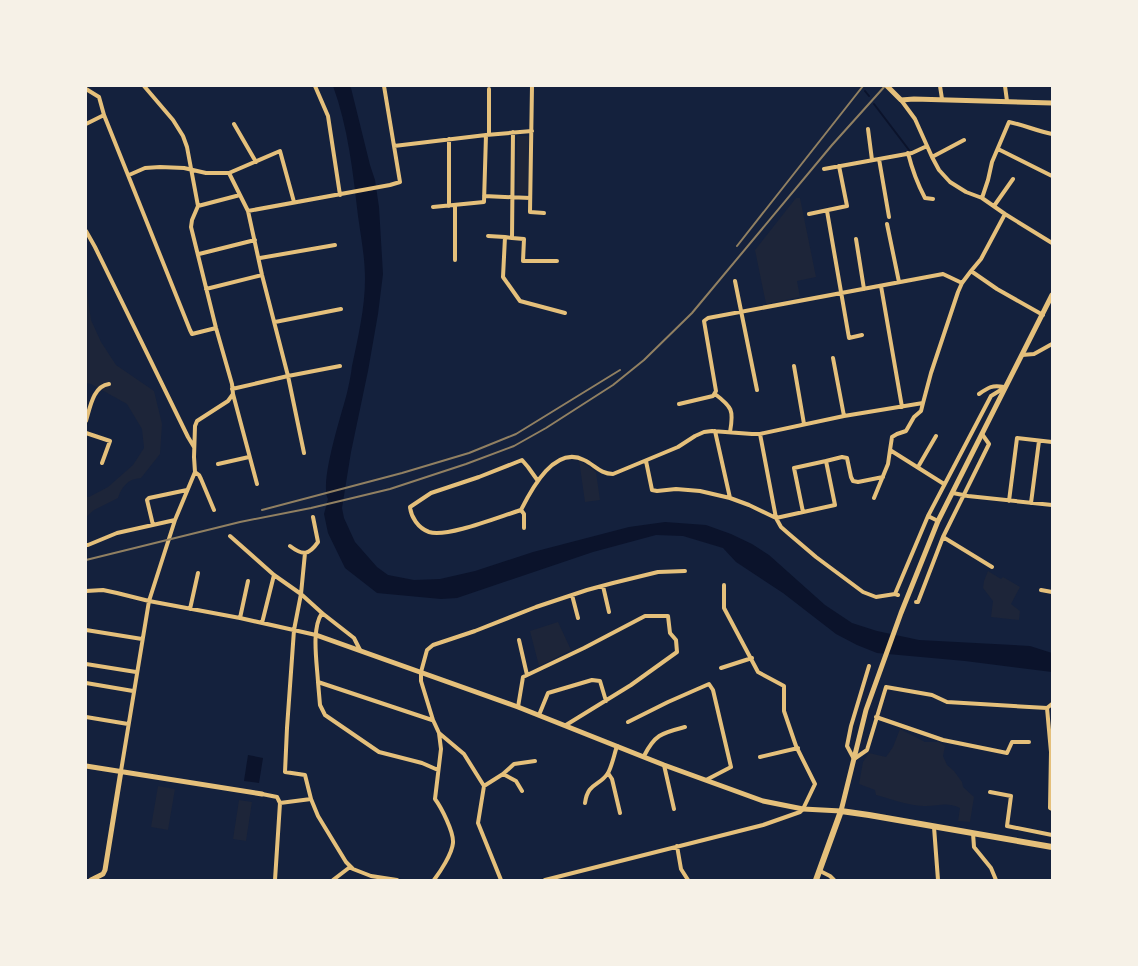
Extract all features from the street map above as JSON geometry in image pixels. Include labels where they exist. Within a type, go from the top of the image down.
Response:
[{"type":"main road","points":[[816,880],[842,811],[1053,847]]},
{"type":"street","points":[[144,86],[180,128],[186,147],[198,206],[191,227],[257,484]]},
{"type":"street","points":[[315,86],[328,116],[340,195]]},
{"type":"street","points":[[248,211],[400,182],[384,86]]},
{"type":"street","points":[[532,86],[530,212],[544,213]]},
{"type":"street","points":[[887,86],[915,119],[939,170],[950,182],[982,198],[1051,242],[1053,235]]},
{"type":"street","points":[[940,86],[942,99]]},
{"type":"street","points":[[1005,86],[1007,101]]},
{"type":"street","points":[[433,207],[483,202],[489,88]]},
{"type":"street","points":[[86,89],[99,97],[104,115],[192,334],[216,328]]},
{"type":"street","points":[[901,100],[942,99],[1053,103]]},
{"type":"street","points":[[86,124],[104,115]]},
{"type":"street","points":[[982,198],[992,162],[1009,122],[1053,134]]},
{"type":"street","points":[[234,124],[256,162]]},
{"type":"street","points":[[868,129],[872,160]]},
{"type":"street","points":[[394,146],[532,131]]},
{"type":"street","points":[[512,238],[513,132]]},
{"type":"street","points":[[449,139],[455,260]]},
{"type":"street","points":[[932,157],[964,140]]},
{"type":"street","points":[[824,169],[908,153],[927,146]]},
{"type":"street","points":[[998,149],[1053,176]]},
{"type":"street","points":[[129,175],[145,168],[160,167],[184,168],[206,173],[228,173],[280,151],[294,202]]},
{"type":"street","points":[[908,153],[920,189],[925,198],[933,199]]},
{"type":"street","points":[[879,159],[889,218]]},
{"type":"street","points":[[809,214],[847,206],[839,166]]},
{"type":"street","points":[[228,173],[248,211],[304,453]]},
{"type":"street","points":[[994,206],[1012,179]]},
{"type":"street","points":[[198,206],[241,195]]},
{"type":"street","points":[[484,196],[530,198]]},
{"type":"street","points":[[826,211],[849,338],[862,335]]},
{"type":"street","points":[[874,498],[888,464],[892,437],[906,431],[914,417],[921,411],[931,373],[962,283],[981,259],[1005,214]]},
{"type":"street","points":[[887,224],[899,282]]},
{"type":"street","points":[[86,231],[195,447]]},
{"type":"street","points":[[488,236],[524,239],[523,261],[557,261]]},
{"type":"street","points":[[505,237],[503,277],[520,301],[565,313]]},
{"type":"street","points":[[856,239],[864,289]]},
{"type":"street","points":[[199,254],[255,240]]},
{"type":"street","points":[[260,258],[335,245]]},
{"type":"street","points":[[971,272],[1043,315]]},
{"type":"street","points":[[715,394],[704,321],[708,318],[942,274],[962,283]]},
{"type":"street","points":[[206,289],[262,275]]},
{"type":"street","points":[[735,281],[758,390]]},
{"type":"street","points":[[881,286],[902,407]]},
{"type":"street","points":[[86,591],[103,590],[316,635],[518,707],[664,765],[763,801],[803,809],[842,811],[866,710],[899,617],[938,521],[1053,295]]},
{"type":"street","points":[[275,322],[340,309]]},
{"type":"street","points":[[1022,355],[1034,354],[1053,344]]},
{"type":"street","points":[[832,358],[844,416]]},
{"type":"street","points":[[232,391],[288,376],[340,366]]},
{"type":"street","points":[[794,366],[804,424]]},
{"type":"street","points":[[86,421],[93,398],[103,385],[109,384]]},
{"type":"street","points":[[979,394],[989,387],[1005,388]]},
{"type":"street","points":[[760,434],[776,518],[781,528],[863,592],[876,597],[897,595],[928,516],[944,484],[991,396],[1005,388]]},
{"type":"street","points":[[91,880],[100,876],[105,870],[149,601],[175,520],[195,472],[195,426],[197,421],[228,401],[232,391]]},
{"type":"street","points":[[679,404],[715,394]]},
{"type":"street","points":[[715,394],[726,403],[732,412],[730,432]]},
{"type":"street","points":[[538,481],[522,460],[431,493],[410,507],[411,513],[420,526],[429,532],[440,533],[521,510],[538,481],[565,457],[580,458],[605,474],[613,474],[678,447],[704,432],[760,434],[844,416],[922,403]]},
{"type":"street","points":[[716,431],[730,498]]},
{"type":"street","points":[[86,433],[110,441],[102,463]]},
{"type":"street","points":[[916,602],[918,602],[943,537],[989,444],[982,434]]},
{"type":"street","points":[[918,467],[936,436]]},
{"type":"street","points":[[1010,501],[1017,438],[1053,442]]},
{"type":"street","points":[[1031,503],[1039,441]]},
{"type":"street","points":[[890,450],[944,484]]},
{"type":"street","points":[[218,464],[249,457]]},
{"type":"street","points":[[803,512],[794,468],[842,457],[847,458],[853,481],[883,477]]},
{"type":"street","points":[[646,461],[652,490],[700,491],[730,498],[776,518],[835,505],[826,461]]},
{"type":"street","points":[[195,472],[199,475],[214,510]]},
{"type":"street","points":[[153,525],[147,500],[188,489]]},
{"type":"street","points":[[953,493],[1053,505]]},
{"type":"street","points":[[521,510],[524,514],[524,528]]},
{"type":"street","points":[[928,516],[938,521]]},
{"type":"street","points":[[290,546],[298,552],[305,553],[312,550],[318,542],[313,517]]},
{"type":"street","points":[[86,545],[117,533],[175,520]]},
{"type":"street","points":[[230,536],[274,575],[354,638],[360,650]]},
{"type":"street","points":[[943,537],[992,567]]},
{"type":"street","points":[[305,553],[301,594],[294,630],[285,772],[305,775],[318,816],[350,867],[375,877],[397,880]]},
{"type":"street","points":[[434,880],[444,868],[454,842],[441,807],[435,799],[441,749],[439,733],[421,681],[427,650],[433,645],[572,595],[658,572],[685,571]]},
{"type":"street","points":[[190,609],[198,573]]},
{"type":"street","points":[[261,623],[274,575]]},
{"type":"street","points":[[240,618],[248,581]]},
{"type":"street","points":[[545,880],[763,825],[796,814],[803,809],[815,784],[784,711],[784,686],[758,672],[724,608],[724,585]]},
{"type":"street","points":[[603,586],[609,612]]},
{"type":"street","points":[[1041,590],[1053,592]]},
{"type":"street","points":[[572,595],[578,618]]},
{"type":"street","points":[[322,613],[316,635],[320,705],[325,715],[379,752],[422,763],[438,770]]},
{"type":"street","points":[[518,707],[523,677],[645,616],[668,616],[670,633],[676,640],[677,652],[631,686],[565,726]]},
{"type":"street","points":[[86,630],[142,639]]},
{"type":"street","points":[[519,640],[527,675]]},
{"type":"street","points":[[721,668],[752,658]]},
{"type":"street","points":[[86,664],[136,672]]},
{"type":"street","points":[[854,759],[847,746],[869,666]]},
{"type":"street","points":[[539,716],[548,693],[592,680],[600,681],[606,701]]},
{"type":"street","points":[[318,682],[433,720]]},
{"type":"street","points":[[86,683],[133,691]]},
{"type":"street","points":[[628,722],[709,684],[713,690],[731,767],[705,780]]},
{"type":"street","points":[[854,759],[867,750],[886,687],[932,695],[946,702],[1047,708],[1053,704]]},
{"type":"street","points":[[1047,708],[1052,752],[1050,808],[1053,808]]},
{"type":"street","points":[[86,722],[86,717],[128,724]]},
{"type":"street","points":[[876,717],[943,741],[1007,753],[1012,742],[1029,742]]},
{"type":"street","points":[[644,756],[658,736],[685,727]]},
{"type":"street","points":[[439,733],[464,754],[484,786],[478,823],[501,880]]},
{"type":"street","points":[[585,803],[591,786],[602,780],[608,773],[618,745]]},
{"type":"street","points":[[760,757],[798,748]]},
{"type":"street","points":[[484,786],[514,764],[535,761]]},
{"type":"street","points":[[86,765],[277,797],[280,803],[275,880]]},
{"type":"street","points":[[664,765],[675,809]]},
{"type":"street","points":[[608,773],[612,779],[620,813]]},
{"type":"street","points":[[503,774],[516,781],[522,791]]},
{"type":"street","points":[[990,792],[1011,796],[1007,826],[1053,835]]},
{"type":"street","points":[[280,803],[311,799]]},
{"type":"street","points":[[934,826],[938,880]]},
{"type":"street","points":[[972,833],[974,847],[991,868],[996,880]]},
{"type":"street","points":[[677,846],[681,870],[688,880]]},
{"type":"street","points":[[333,880],[350,867]]},
{"type":"street","points":[[820,871],[834,880]]},
{"type":"shaded area","points":[[333,86],[351,88],[375,180],[379,207],[383,274],[378,314],[342,508],[355,542],[377,567],[388,575],[414,580],[440,579],[629,527],[665,522],[706,525],[752,544],[769,555],[825,605],[852,623],[919,640],[1030,646],[1052,653],[1052,672],[877,653],[836,634],[783,593],[736,562],[723,548],[683,536],[656,535],[593,552],[457,598],[441,599],[377,593],[345,568],[328,533],[324,514],[328,499],[326,478],[347,393],[361,322],[365,271],[349,150],[343,117]]},
{"type":"shaded area","points":[[517,136],[529,136],[528,194],[516,194]]},
{"type":"shaded area","points":[[796,198],[800,198],[816,277],[797,281],[800,297],[766,304],[755,250]]},
{"type":"shaded area","points":[[86,285],[91,320],[101,342],[116,365],[154,391],[162,424],[160,454],[141,478],[129,482],[121,490],[118,498],[94,510],[86,517],[86,497],[108,487],[133,465],[144,448],[142,429],[127,404],[86,383]]},
{"type":"shaded area","points":[[579,460],[596,472],[600,500],[585,502]]},
{"type":"shaded area","points":[[988,571],[1020,587],[1011,604],[1020,611],[1019,620],[991,617],[993,601],[983,588]]},
{"type":"shaded area","points":[[558,622],[571,650],[539,666],[530,631]]},
{"type":"shaded area","points":[[900,729],[925,742],[939,742],[945,746],[943,756],[947,765],[962,782],[963,787],[974,797],[970,822],[958,821],[960,808],[955,806],[923,806],[905,803],[876,795],[875,790],[859,784],[863,762],[869,753],[886,757]]},
{"type":"shaded area","points":[[248,755],[263,758],[259,783],[244,781]]},
{"type":"shaded area","points":[[158,786],[175,789],[168,830],[151,827]]},
{"type":"shaded area","points":[[239,800],[252,802],[246,841],[233,839]]},
{"type":"waterway","points":[[865,91],[869,96]]},
{"type":"waterway","points":[[874,104],[909,150]]},
{"type":"railway","points":[[737,246],[863,86]]},
{"type":"railway","points":[[86,560],[240,522],[390,489],[514,446],[546,428],[613,385],[644,360],[692,313],[832,145],[885,86]]},
{"type":"railway","points":[[262,510],[469,453],[516,434],[620,370]]}]
